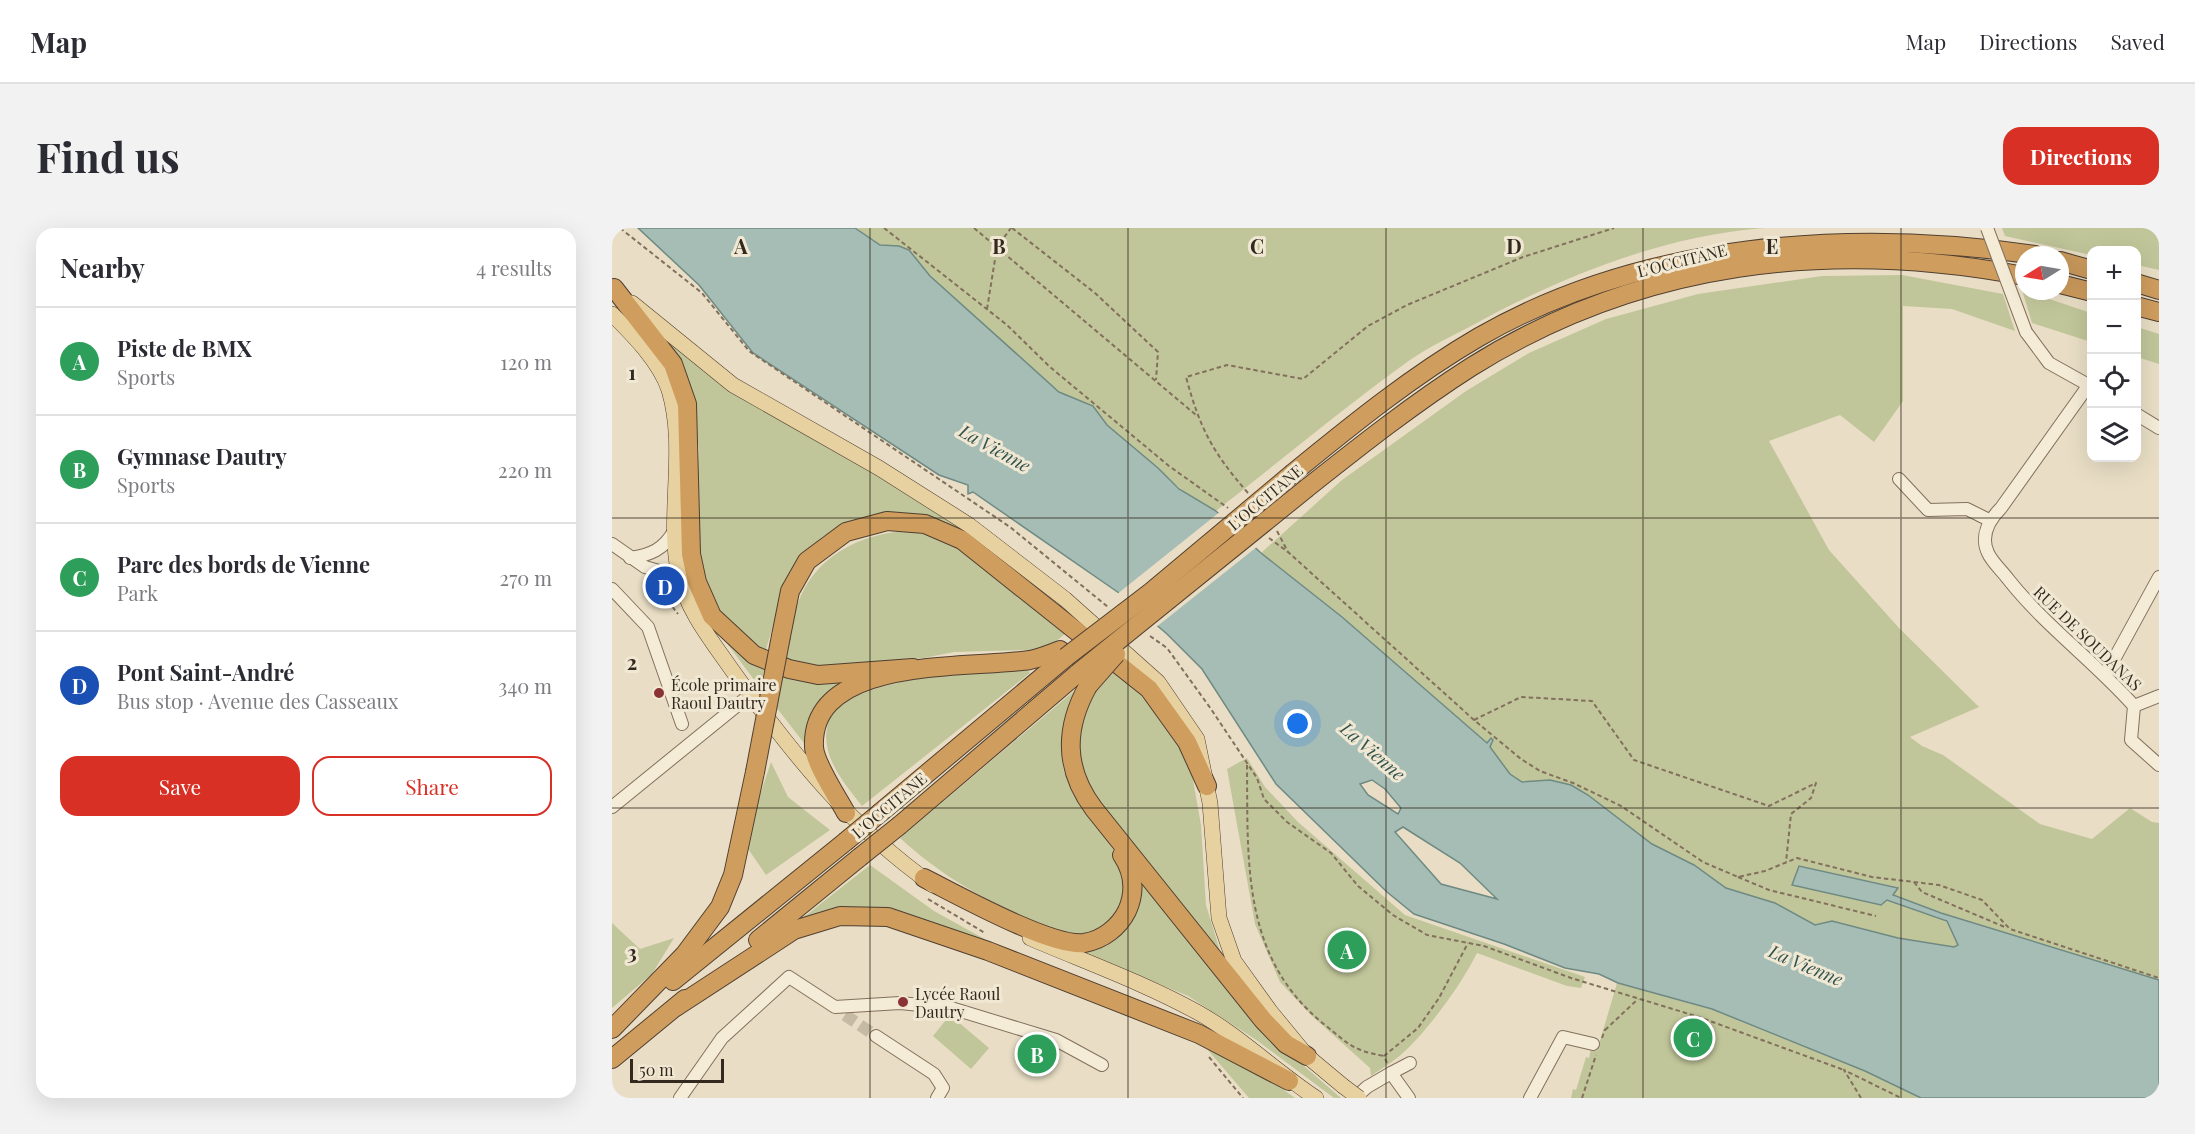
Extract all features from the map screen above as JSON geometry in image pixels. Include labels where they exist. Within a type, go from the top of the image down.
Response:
[{"type":"highway","name":"L'OCCITANE","points":[[612,1029],[845,842],[1063,654],[1151,592],[1293,473],[1395,392],[1480,337],[1524,314],[1642,269],[1767,239],[1837,235],[1952,240],[2015,251]]},
{"type":"highway","name":"L'OCCITANE","points":[[612,1059],[860,857],[1083,680],[1150,617],[1306,488],[1404,411],[1480,362],[1584,309],[1661,284],[1742,266],[1838,258],[1911,260],[2015,275]]},
{"type":"highway","points":[[2069,264],[2087,269]]},
{"type":"highway","points":[[2141,285],[2159,290]]},
{"type":"highway","points":[[2069,286],[2087,291]]},
{"type":"highway","points":[[613,287],[673,364],[687,404],[692,554],[697,582],[712,616],[754,655],[789,669],[818,675],[1032,660],[1063,654]]},
{"type":"highway","points":[[2141,307],[2159,312]]},
{"type":"highway","points":[[612,1029],[685,954],[720,907],[733,875],[790,591],[807,561],[846,532],[887,520],[925,524],[962,540],[1149,689],[1187,742],[1207,786]]},
{"type":"highway","points":[[846,813],[814,748],[817,724],[828,706],[847,688],[913,668]]},
{"type":"highway","points":[[1083,680],[1073,720],[1069,754],[1079,786],[1108,826],[1263,1020],[1286,1044],[1307,1056]]},
{"type":"highway","points":[[924,878],[987,910],[1052,937],[1083,943],[1094,940],[1119,924],[1128,909],[1133,892],[1131,874],[1108,826]]},
{"type":"highway","points":[[676,1007],[794,930],[840,916],[888,917],[988,951],[1198,1034],[1289,1081]]},
{"type":"main road","points":[[613,287],[733,385],[879,468],[969,525],[1065,599],[1158,682],[1197,739],[1207,786],[1213,831],[1215,886],[1224,938],[1246,980],[1307,1056],[1357,1098]]},
{"type":"main road","points":[[612,314],[643,346],[669,389],[675,434],[674,531],[680,577],[699,623],[795,756],[846,813],[924,878],[964,906],[1010,930],[1148,987],[1198,1013],[1239,1039],[1289,1081],[1316,1098]]},
{"type":"street","points":[[1987,228],[2026,332],[2049,363],[2087,384]]},
{"type":"street","points":[[1899,479],[1928,510],[1967,509],[1989,520],[2001,508],[2087,390]]},
{"type":"street","points":[[2141,417],[2159,428]]},
{"type":"street","name":"RUE DE SOUDANAS","points":[[1989,520],[1986,533],[1988,553],[2028,604],[2106,674],[2134,706],[2131,741],[2159,765]]},
{"type":"street","points":[[630,558],[646,555],[666,545],[674,531]]},
{"type":"street","points":[[612,544],[645,567],[680,577]]},
{"type":"street","points":[[2106,674],[2159,576]]},
{"type":"street","points":[[612,589],[648,627],[682,724]]},
{"type":"street","points":[[612,807],[750,695]]},
{"type":"street","points":[[2134,706],[2159,696]]},
{"type":"street","points":[[680,1098],[722,1038],[789,977],[840,1011],[900,1003],[951,1008],[1056,1040],[1102,1065]]},
{"type":"street","points":[[876,1036],[934,1074],[943,1089],[937,1098]]},
{"type":"street","points":[[1530,1098],[1563,1037],[1598,1044]]},
{"type":"street","points":[[1357,1098],[1367,1087],[1410,1063]]},
{"type":"street","points":[[1391,1073],[1409,1098]]},
{"type":"path","points":[[620,228],[702,293],[749,351],[1010,527],[1112,609]]},
{"type":"path","points":[[884,228],[987,309],[1050,367],[1169,466],[1233,512]]},
{"type":"path","points":[[974,228],[1196,415]]},
{"type":"path","points":[[987,309],[997,247],[1011,228],[1095,293],[1158,352],[1156,380]]},
{"type":"path","points":[[1250,495],[1220,460],[1196,415],[1186,377],[1227,365],[1303,379],[1368,326],[1407,305],[1523,257],[1614,228]]},
{"type":"path","points":[[1275,527],[1288,552]]},
{"type":"path","points":[[1260,532],[1288,552],[1474,720],[1521,759],[1540,771],[1573,783],[1621,806],[1703,862],[1769,890],[1876,916]]},
{"type":"path","points":[[1148,635],[1167,648],[1211,709],[1257,778],[1264,799],[1287,822],[1331,853],[1358,886],[1393,915],[1427,936],[1484,946],[1709,1021],[1844,1070],[1901,1098]]},
{"type":"path","points":[[1474,720],[1521,697],[1592,701],[1634,760],[1769,806],[1816,783],[1811,798],[1791,814],[1786,862]]},
{"type":"path","points":[[1247,765],[1248,875],[1258,925],[1281,975],[1306,1010],[1358,1051],[1384,1056]]},
{"type":"path","points":[[1738,877],[1766,871],[1797,858],[1872,877],[1940,885],[1982,900],[2010,929]]},
{"type":"path","points":[[1914,882],[1922,892],[2010,929],[2159,978]]},
{"type":"path","points":[[1384,1056],[1418,1028],[1439,998],[1468,943]]},
{"type":"path","points":[[1582,1098],[1598,1044],[1605,1029],[1638,999]]},
{"type":"path","points":[[1598,1044],[1605,1029]]},
{"type":"path","points":[[1203,1050],[1243,1098]]},
{"type":"path","points":[[1384,1056],[1391,1073]]},
{"type":"path","points":[[1844,1070],[1861,1098]]},
{"type":"green space","points":[[857,228],[1765,228],[1689,239],[1651,249],[1577,275],[1507,307],[1410,360],[1212,514]]},
{"type":"green space","points":[[2002,228],[2159,228],[2159,270],[2141,266],[2141,246],[2087,246],[2087,254],[2069,250],[2069,246],[2050,246],[2005,236]]},
{"type":"green space","points":[[1902,275],[2003,294],[2015,331],[1952,309],[1903,306],[1903,401],[1874,442],[1840,415],[1769,441],[1829,550],[1899,628],[1979,707],[1910,737],[1922,746],[1943,755],[2040,824],[2092,839],[2130,808],[2152,822],[2159,823],[2159,980],[1941,913],[1892,895],[1897,887],[1799,866],[1947,921],[1959,945],[1954,947],[1898,938],[1832,921],[1815,925],[1775,903],[1726,888],[1694,865],[1652,844],[1588,795],[1571,785],[1550,780],[1522,782],[1510,774],[1487,743],[1342,617],[1261,553],[1342,480],[1466,391],[1529,353],[1606,319],[1698,294],[1822,276]]},
{"type":"green space","points":[[2025,300],[2052,300],[2087,312],[2087,341],[2032,323]]},
{"type":"green space","points":[[641,315],[854,460],[970,533],[930,518],[862,519],[823,536],[799,562],[783,591],[765,653],[718,610],[705,582],[699,555],[696,514],[699,449],[690,389]]},
{"type":"green space","points":[[2141,328],[2159,334],[2159,364],[2141,358]]},
{"type":"green space","points":[[907,531],[931,535],[963,546],[1066,633],[1054,643],[1030,650],[954,652],[924,658],[818,668],[784,662],[798,603],[815,573],[841,550],[873,537]]},
{"type":"green space","points":[[726,642],[765,666],[760,688]]},
{"type":"green space","points":[[1027,669],[1030,673],[862,806],[830,758],[826,736],[828,724],[839,708],[859,695],[917,679]]},
{"type":"green space","points":[[1114,669],[1155,706],[1190,763],[1201,825],[1206,905],[1220,951],[1217,953],[1105,813],[1084,778],[1076,743],[1089,697]]},
{"type":"green space","points":[[782,676],[804,681],[851,681],[807,747],[776,707]]},
{"type":"green space","points":[[1080,686],[1067,723],[1062,761],[1067,780],[1075,796],[1118,857],[1124,872],[1127,893],[1113,923],[1079,938],[985,898],[942,872],[900,838]]},
{"type":"green space","points":[[1247,758],[1265,787],[1298,822],[1405,915],[1585,977],[1581,988],[1567,986],[1477,953],[1435,1018],[1401,1055],[1371,1076],[1370,1068],[1311,1015],[1280,982],[1255,924],[1227,769]]},
{"type":"green space","points":[[771,762],[788,797],[830,830],[766,875],[744,843]]},
{"type":"green space","points":[[870,865],[934,911],[999,947],[919,920],[800,920]]},
{"type":"green space","points":[[1142,878],[1289,1053],[1341,1098],[1334,1098],[1255,1039],[1188,996],[1085,953],[1110,941],[1128,926],[1139,907]]},
{"type":"green space","points":[[612,923],[640,949],[674,938],[652,974],[612,1008]]},
{"type":"green space","points":[[1617,983],[1712,1009],[1865,1071],[1921,1098],[1571,1098],[1573,1089],[1576,1090],[1586,1057],[1589,1058],[1591,1049],[1597,1051]]},
{"type":"green space","points":[[950,1015],[989,1048],[971,1069],[933,1036]]},
{"type":"green space","points":[[1206,1048],[1241,1063],[1295,1098],[1249,1098]]},
{"type":"water","name":"La Vienne","points":[[638,228],[855,228],[880,245],[899,246],[909,250],[930,276],[1059,392],[1093,406],[1107,425],[1179,489],[1216,511],[1261,553],[1342,617],[1487,743],[1491,738],[1493,740],[1490,747],[1510,774],[1522,782],[1550,780],[1571,785],[1588,795],[1652,844],[1694,865],[1726,888],[1775,903],[1815,925],[1832,921],[1898,938],[1954,947],[1958,945],[1947,921],[1887,900],[1881,905],[1792,885],[1799,866],[1898,888],[1893,895],[1941,913],[2159,980],[2159,1098],[1921,1098],[1865,1071],[1712,1009],[1618,983],[1599,974],[1565,968],[1504,944],[1414,914],[1387,892],[1276,784],[1202,669],[1167,634],[1119,593],[973,492],[968,494],[968,485],[939,475],[753,353],[699,285]],"holes":[[[1372,780],[1385,789],[1401,808],[1398,814],[1368,795],[1360,784]],[[1403,827],[1460,863],[1497,899],[1441,884],[1395,832]]]},
{"type":"pier","points":[[1221,511],[1258,546],[1155,628],[1116,595]]},
{"type":"tunnel","points":[[845,1015],[876,1036]]},
{"type":"place","name":"Pont Saint-André","points":[[665,586]]},
{"type":"place","name":"École primaire Raoul Dautry","points":[[659,693]]},
{"type":"place","name":"Piste de BMX","points":[[1347,950]]},
{"type":"place","name":"Lycée Raoul Dautry","points":[[903,1002]]},
{"type":"place","name":"Parc des bords de Vienne","points":[[1693,1038]]},
{"type":"place","name":"Gymnase Dautry","points":[[1037,1054]]}]
